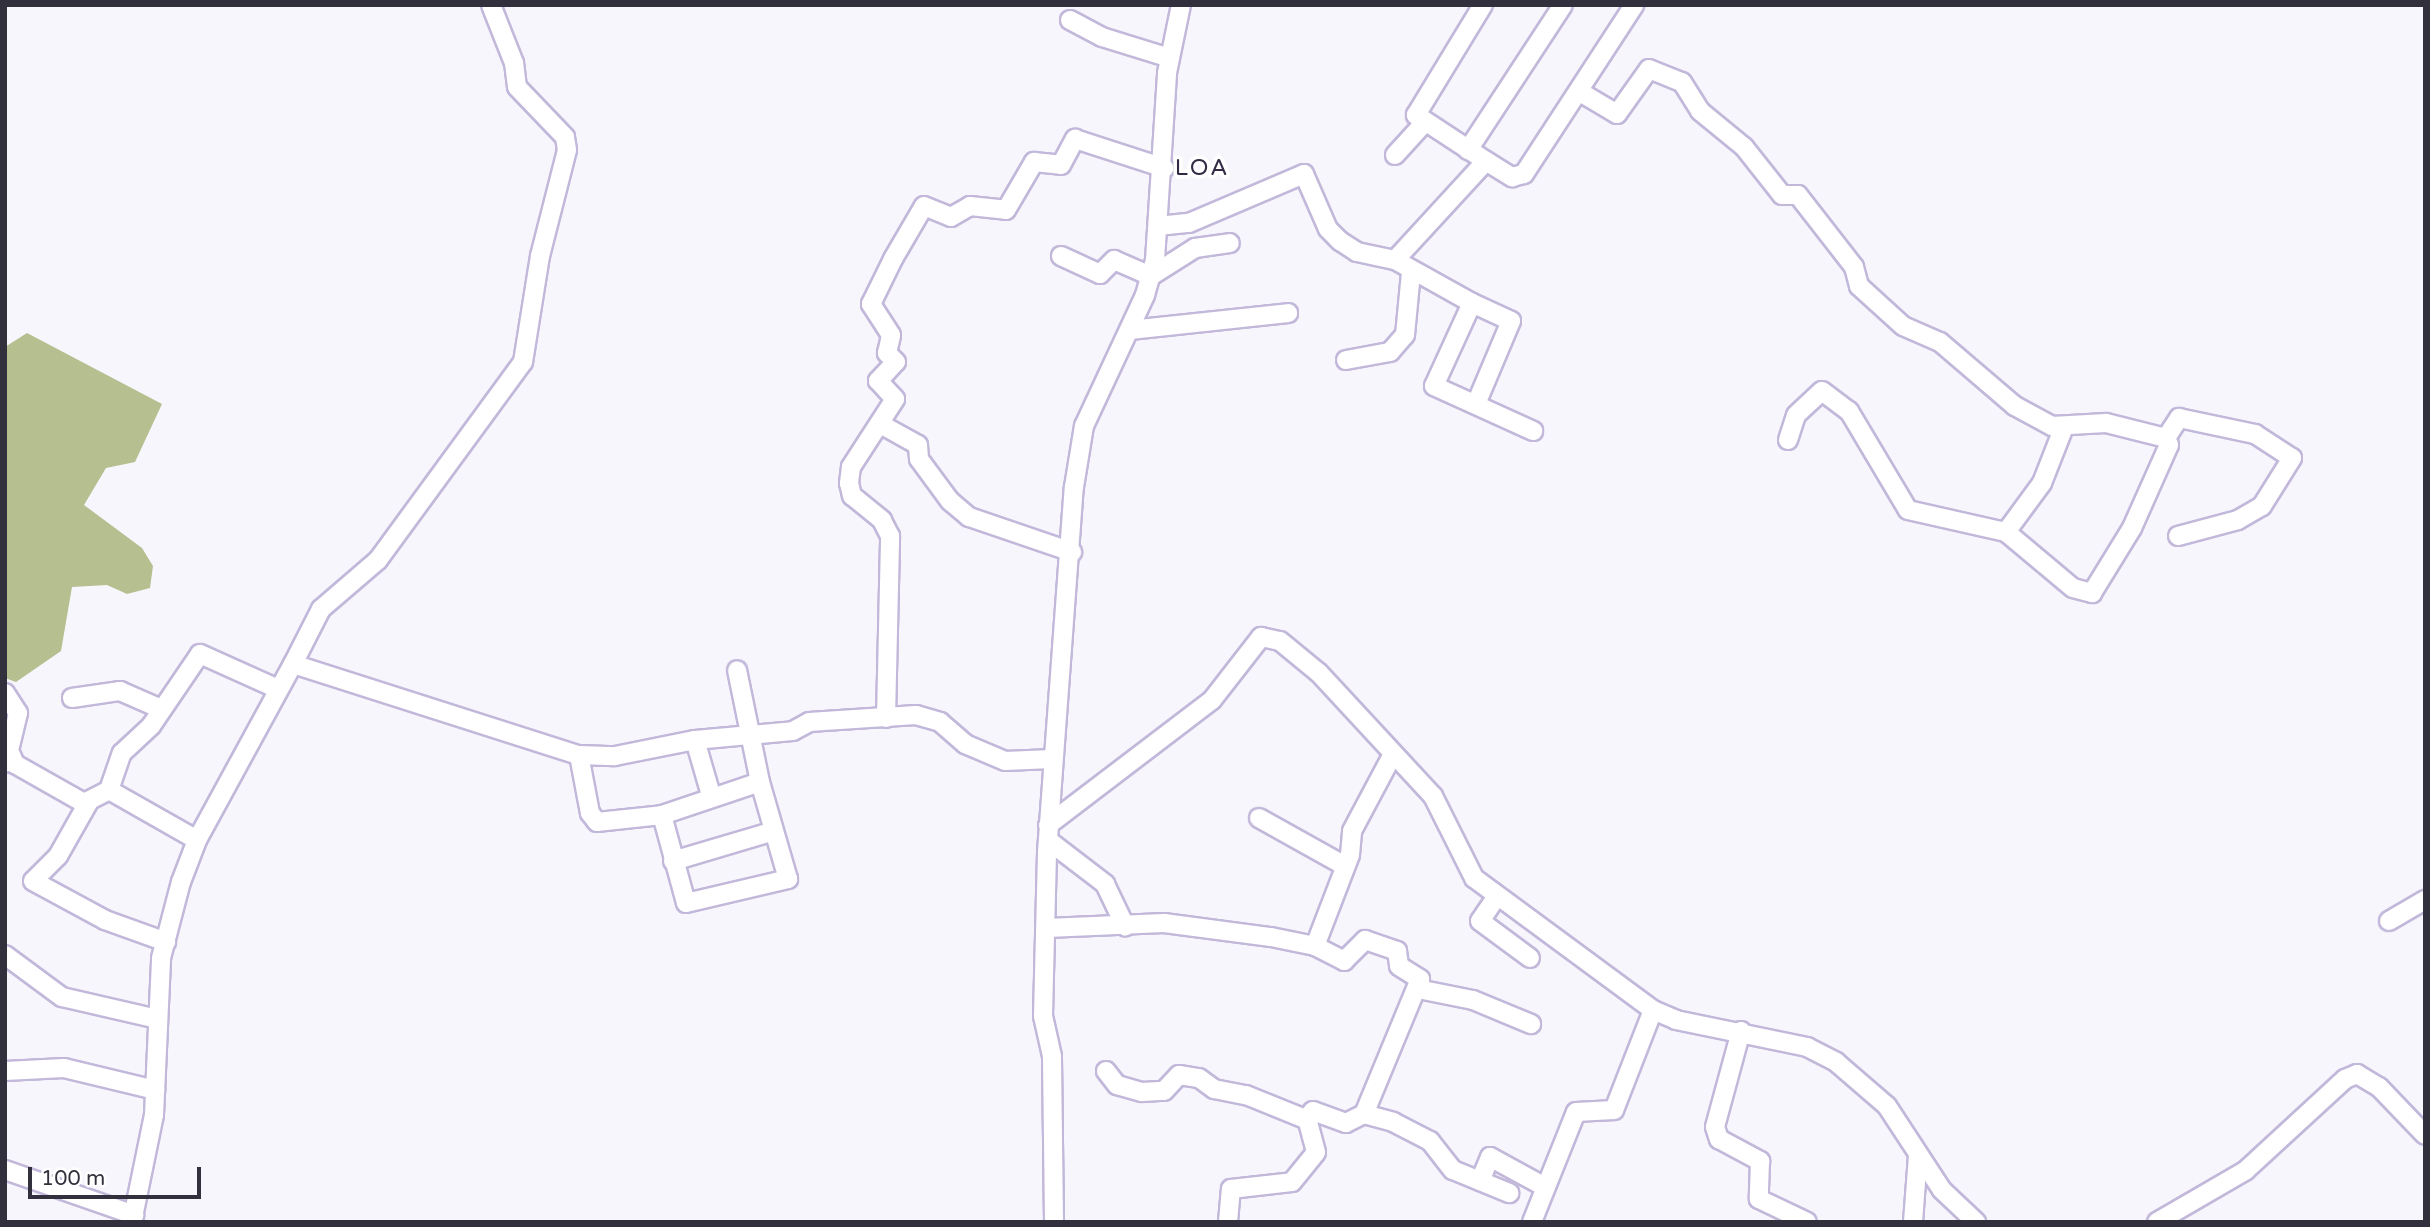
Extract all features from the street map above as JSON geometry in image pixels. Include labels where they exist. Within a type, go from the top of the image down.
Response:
[{"type":"street","points":[[5,1170],[133,1218],[155,1090],[157,1019],[166,942],[197,840],[321,609],[378,560],[523,362],[540,256],[568,150],[565,137],[517,87],[514,63],[491,5]]},
{"type":"street","points":[[1054,1222],[1052,1056],[1043,1016],[1049,833],[1052,760],[1084,426],[1130,330],[1151,276],[1164,168],[1170,58],[1181,5]]},
{"type":"street","points":[[1483,5],[1416,115],[1486,161],[1521,177],[1580,92],[1634,5]]},
{"type":"street","points":[[1468,149],[1563,5]]},
{"type":"street","points":[[1070,20],[1102,37],[1170,58]]},
{"type":"street","points":[[1580,92],[1620,113],[1656,68],[1685,84],[1700,111],[1744,147],[1782,195],[1798,195],[1854,267],[1857,283],[1903,326],[1944,345],[2020,409],[2064,426],[2106,423],[2166,438],[2169,444],[2132,528],[2095,593],[2073,588],[2006,533],[1906,509],[1849,411],[1822,391],[1796,415],[1788,440]]},
{"type":"street","points":[[1395,155],[1425,122]]},
{"type":"street","points":[[886,718],[890,536],[882,520],[852,496],[849,483],[852,467],[882,425],[895,399],[878,379],[896,362],[887,353],[891,335],[871,304],[924,206],[951,218],[967,207],[1006,210],[1034,162],[1061,165],[1078,139],[1164,168]]},
{"type":"street","points":[[1395,260],[1486,161]]},
{"type":"street","points":[[1158,226],[1189,223],[1304,174],[1328,229],[1339,241],[1357,252],[1395,260],[1411,273],[1511,321],[1476,404]]},
{"type":"street","points":[[1151,276],[1195,248],[1230,243]]},
{"type":"street","points":[[1062,256],[1100,274],[1114,260],[1151,276]]},
{"type":"street","points":[[1346,360],[1390,352],[1405,335],[1411,273]]},
{"type":"street","points":[[1472,303],[1433,382],[1436,389],[1476,404],[1533,431]]},
{"type":"street","points":[[1130,330],[1288,313]]},
{"type":"street","points":[[2166,438],[2183,417],[2255,434],[2292,461],[2262,506],[2238,520],[2178,536]]},
{"type":"street","points":[[882,425],[918,445],[919,459],[958,509],[1010,535],[1072,552]]},
{"type":"street","points":[[2006,533],[2042,483],[2064,426]]},
{"type":"street","points":[[1049,833],[1212,701],[1261,637],[1280,641],[1319,673],[1433,796],[1474,878],[1653,1010],[1676,1020],[1741,1031],[1807,1047],[1836,1062],[1887,1106],[1942,1189],[1976,1222]]},
{"type":"street","points":[[109,790],[121,753],[161,709],[202,653],[278,689]]},
{"type":"street","points":[[293,664],[579,755],[615,756],[695,740],[800,730],[809,722],[931,718],[965,744],[1005,761],[1052,760]]},
{"type":"street","points":[[662,815],[683,899],[690,905],[788,879],[760,782],[737,670]]},
{"type":"street","points":[[72,698],[120,691],[161,709]]},
{"type":"street","points":[[5,693],[18,709],[8,760],[88,803]]},
{"type":"street","points":[[695,740],[711,794]]},
{"type":"street","points":[[1315,946],[1345,866],[1352,831],[1393,754]]},
{"type":"street","points":[[579,755],[590,813],[597,822],[662,815],[711,794],[760,782]]},
{"type":"street","points":[[166,942],[105,920],[33,881],[58,856],[88,803],[97,793],[109,790],[197,840]]},
{"type":"street","points":[[1259,818],[1345,866]]},
{"type":"street","points":[[673,861],[774,831]]},
{"type":"street","points":[[1049,833],[1105,884],[1125,926]]},
{"type":"street","points":[[1497,896],[1480,921],[1530,958]]},
{"type":"street","points":[[2389,920],[2425,900]]},
{"type":"street","points":[[1047,928],[1164,923],[1315,946],[1347,962],[1365,940],[1394,950],[1399,966],[1419,975],[1418,989],[1364,1114],[1346,1123],[1313,1111],[1308,1121],[1318,1149],[1295,1180],[1231,1189],[1228,1222]]},
{"type":"street","points":[[5,955],[62,997],[157,1019]]},
{"type":"street","points":[[1418,989],[1473,1000],[1531,1024]]},
{"type":"street","points":[[1532,1222],[1576,1112],[1614,1110],[1653,1010]]},
{"type":"street","points":[[1741,1031],[1715,1127],[1719,1139],[1760,1161],[1759,1199],[1807,1222]]},
{"type":"street","points":[[5,1071],[64,1068],[155,1090]]},
{"type":"street","points":[[1105,1071],[1117,1085],[1142,1092],[1164,1091],[1179,1075],[1199,1078],[1214,1090],[1246,1095],[1308,1121]]},
{"type":"street","points":[[2157,1222],[2245,1171],[2345,1079],[2357,1074],[2379,1087],[2425,1135]]},
{"type":"street","points":[[1364,1114],[1426,1139],[1453,1170],[1509,1193]]},
{"type":"street","points":[[1913,1222],[1918,1153]]},
{"type":"street","points":[[1480,1181],[1490,1157],[1545,1187]]},
{"type":"green space","points":[[27,333],[162,404],[135,462],[106,468],[84,505],[142,548],[153,566],[150,588],[127,594],[107,585],[72,587],[61,651],[16,682],[5,678],[5,347]]},
{"type":"district","name":"LOA","points":[[1202,168]]}]
